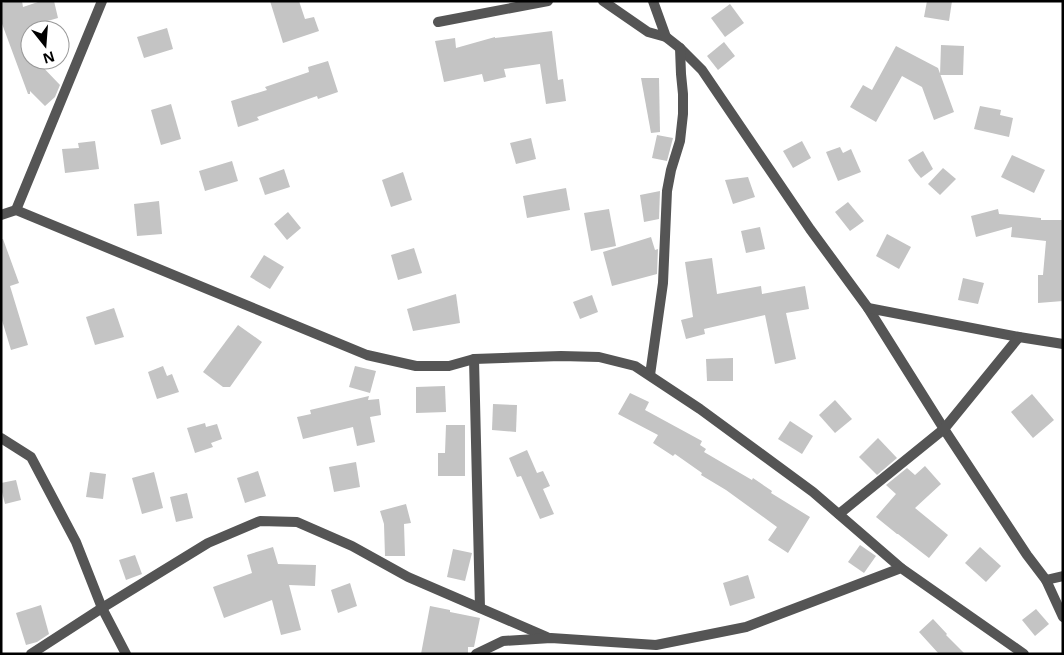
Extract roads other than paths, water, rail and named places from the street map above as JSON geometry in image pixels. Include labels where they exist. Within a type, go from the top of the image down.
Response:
[{"type":"street","points":[[16,210],[102,1]]},
{"type":"street","points":[[438,22],[548,1]]},
{"type":"street","points":[[603,1],[648,32],[666,37],[702,70],[810,229],[868,308],[1027,556],[1046,580],[1063,617]]},
{"type":"street","points":[[653,1],[666,37]]},
{"type":"street","points":[[650,375],[662,283],[667,191],[680,141],[683,114],[684,94],[680,48]]},
{"type":"street","points":[[1,215],[16,210],[367,355],[416,366],[449,366],[474,360],[562,356],[599,356],[635,366],[700,409],[813,492],[901,568],[1024,654]]},
{"type":"street","points":[[868,308],[1063,344]]},
{"type":"street","points":[[839,514],[944,429],[1019,337]]},
{"type":"street","points":[[474,360],[480,608]]},
{"type":"street","points":[[1,438],[31,457],[76,542],[102,608],[126,654]]},
{"type":"street","points":[[31,654],[208,543],[260,521],[296,522],[352,546],[408,577],[551,638]]},
{"type":"street","points":[[476,654],[503,641],[551,638],[656,645],[746,627],[901,568]]},
{"type":"street","points":[[1046,580],[1063,576]]}]
